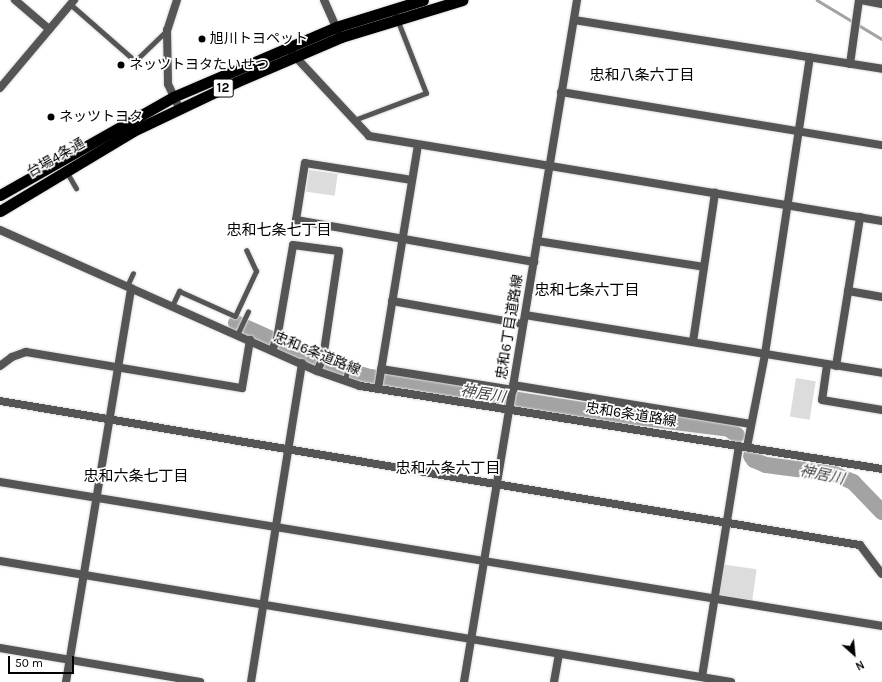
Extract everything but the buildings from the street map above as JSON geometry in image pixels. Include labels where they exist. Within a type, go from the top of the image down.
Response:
[{"type":"highway","name":"台場4条通","points":[[0,195],[173,97],[336,27],[423,0]]},
{"type":"highway","name":"台場4条通","points":[[0,211],[66,170],[179,108],[294,55],[341,37],[462,0]]},
{"type":"street","points":[[15,0],[49,29]]},
{"type":"street","points":[[177,0],[167,30],[168,84],[179,108]]},
{"type":"street","points":[[324,0],[341,37]]},
{"type":"street","name":"忠和6丁目道路線","points":[[464,682],[577,0]]},
{"type":"street","points":[[850,64],[854,28],[860,0],[882,4]]},
{"type":"street","points":[[1,85],[72,2]]},
{"type":"street","points":[[574,20],[882,69]]},
{"type":"street","points":[[287,47],[369,136],[882,220]]},
{"type":"street","points":[[702,677],[727,522],[743,446],[751,424],[765,354],[810,57]]},
{"type":"street","points":[[562,92],[800,130],[882,145]]},
{"type":"street","points":[[378,386],[418,145]]},
{"type":"street","points":[[412,180],[305,163],[296,220],[534,262]]},
{"type":"street","points":[[693,342],[715,193]]},
{"type":"street","points":[[836,366],[860,217]]},
{"type":"street","name":"忠和6条道路線","points":[[0,230],[173,303],[238,332],[250,340],[274,345],[302,363],[345,378],[378,386],[512,396],[743,446],[882,469]]},
{"type":"street","points":[[538,241],[704,267]]},
{"type":"street","points":[[274,345],[293,245],[339,251],[323,358],[318,368]]},
{"type":"street","points":[[66,682],[109,419],[129,285]]},
{"type":"street","points":[[848,291],[882,297]]},
{"type":"street","points":[[392,301],[523,324]]},
{"type":"street","points":[[525,315],[882,373]]},
{"type":"street","points":[[0,366],[12,357],[26,352],[242,388],[250,340]]},
{"type":"street","points":[[251,682],[302,363]]},
{"type":"street","points":[[827,365],[822,400],[882,410]]},
{"type":"street","points":[[381,372],[512,396],[751,424]]},
{"type":"street","points":[[0,401],[497,483],[860,545],[882,574]]},
{"type":"street","points":[[0,482],[484,563],[882,626]]},
{"type":"street","points":[[0,561],[702,677],[716,681],[731,682]]},
{"type":"street","points":[[0,648],[200,682]]},
{"type":"street","points":[[554,682],[559,654]]},
{"type":"lane","points":[[72,2],[135,61],[167,30]]},
{"type":"lane","points":[[354,120],[426,93],[393,9]]},
{"type":"lane","points":[[66,170],[76,188]]},
{"type":"lane","points":[[173,303],[178,292],[235,316],[256,271],[246,250]]},
{"type":"lane","points":[[129,285],[133,272]]},
{"type":"lane","points":[[238,332],[248,311]]},
{"type":"lane","points":[[345,378],[349,364]]},
{"type":"shaded area","points":[[309,170],[338,174],[335,196],[306,192]]},
{"type":"shaded area","points":[[796,378],[816,381],[810,420],[790,417]]},
{"type":"shaded area","points":[[720,564],[757,569],[752,605],[715,600]]},
{"type":"waterway","points":[[817,0],[882,39]]},
{"type":"waterway","name":"神居川","points":[[236,323],[329,365],[370,377],[595,412],[729,429],[737,435]]},
{"type":"waterway","name":"神居川","points":[[751,456],[754,460],[766,465],[834,474],[853,482],[882,512]]},
{"type":"place","name":"旭川トヨペット","points":[[202,39]]},
{"type":"place","name":"ネッツトヨタたいせつ","points":[[121,65]]},
{"type":"place","name":"ネッツトヨタ","points":[[51,117]]},
{"type":"district","name":"忠和八条六丁目","points":[[642,76]]},
{"type":"district","name":"忠和七条七丁目","points":[[279,231]]},
{"type":"district","name":"忠和七条六丁目","points":[[587,291]]},
{"type":"district","name":"忠和六条六丁目","points":[[448,469]]},
{"type":"district","name":"忠和六条七丁目","points":[[136,477]]}]
